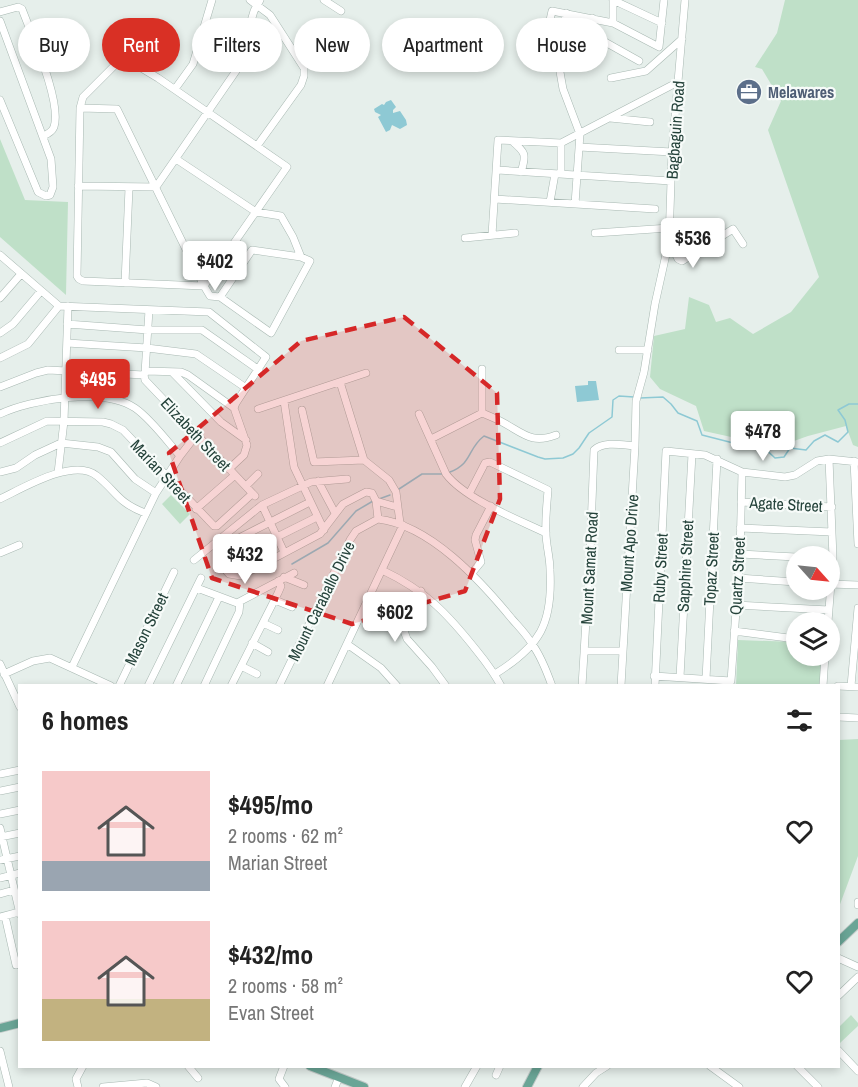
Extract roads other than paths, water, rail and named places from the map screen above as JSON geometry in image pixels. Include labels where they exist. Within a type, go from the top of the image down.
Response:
[{"type":"main road","points":[[840,940],[858,923]]},
{"type":"main road","points":[[0,1028],[18,1024]]},
{"type":"main road","points":[[315,1068],[364,1087]]},
{"type":"main road","points":[[527,1087],[537,1068]]},
{"type":"street","points":[[175,89],[193,64],[212,0]]},
{"type":"street","points":[[250,0],[258,2],[270,15],[304,68],[304,76],[291,100],[257,146]]},
{"type":"street","points":[[324,0],[341,11]]},
{"type":"street","points":[[613,23],[613,0],[662,23]]},
{"type":"street","points":[[608,22],[659,47],[664,0]]},
{"type":"street","name":"Bagbaguin Road","points":[[636,401],[669,241],[672,152],[685,0]]},
{"type":"street","points":[[156,187],[209,113],[239,65],[258,2]]},
{"type":"street","points":[[0,12],[18,7],[22,9],[53,96],[54,126],[44,136]]},
{"type":"street","points":[[550,18],[552,11],[592,18]]},
{"type":"street","points":[[566,13],[557,55],[563,89],[580,134],[575,204]]},
{"type":"street","points":[[0,21],[44,136],[53,168],[53,187],[50,195],[46,196],[38,192],[0,100]]},
{"type":"street","points":[[611,78],[646,71],[682,39]]},
{"type":"street","points":[[608,44],[639,61]]},
{"type":"street","points":[[123,57],[175,89],[287,167],[204,286],[79,279],[77,261],[80,108],[83,97],[123,57]]},
{"type":"street","points":[[492,235],[498,140],[561,143],[678,82]]},
{"type":"street","points":[[80,108],[117,110],[210,296],[220,297],[271,333],[310,261],[301,257],[252,250],[220,297]]},
{"type":"street","points":[[610,118],[650,122]]},
{"type":"street","points":[[512,141],[523,151],[525,160],[522,172]]},
{"type":"street","points":[[550,202],[558,174],[561,143]]},
{"type":"street","points":[[579,147],[672,152]]},
{"type":"street","points":[[176,159],[256,212],[281,216],[301,257]]},
{"type":"street","points":[[496,170],[671,181]]},
{"type":"street","points":[[78,186],[156,187]]},
{"type":"street","points":[[125,283],[129,188]]},
{"type":"street","points":[[495,199],[655,209]]},
{"type":"street","points":[[595,233],[669,228]]},
{"type":"street","points":[[669,241],[678,260],[681,261],[733,229],[743,244]]},
{"type":"street","points":[[465,238],[515,233]]},
{"type":"street","points":[[1,259],[59,306],[209,312],[264,354],[265,361],[234,408]]},
{"type":"street","points":[[0,298],[21,274]]},
{"type":"street","points":[[0,333],[13,324],[41,291]]},
{"type":"street","points":[[0,358],[28,344],[59,306]]},
{"type":"street","points":[[58,473],[64,421],[68,306]]},
{"type":"street","points":[[145,373],[149,310]]},
{"type":"street","points":[[67,324],[148,330],[202,330],[259,370]]},
{"type":"street","points":[[67,343],[147,348],[196,354],[246,388]]},
{"type":"street","points":[[619,351],[648,350]]},
{"type":"street","points":[[482,369],[482,413]]},
{"type":"street","points":[[0,387],[36,373],[66,370],[181,372],[195,378],[234,408],[246,440],[247,451],[229,469]]},
{"type":"street","points":[[172,372],[221,422],[246,440]]},
{"type":"street","name":"Elizabeth Street","points":[[145,373],[145,380],[254,495],[217,526],[213,526]]},
{"type":"street","points":[[258,409],[366,373]]},
{"type":"street","points":[[329,684],[402,524],[397,507],[398,497],[389,480],[364,460],[340,382]]},
{"type":"street","points":[[0,414],[33,402],[65,397],[111,398],[137,409],[180,456]]},
{"type":"street","points":[[284,401],[294,467],[324,530]]},
{"type":"street","name":"Mount Apo Drive","points":[[621,684],[636,401]]},
{"type":"street","points":[[302,410],[314,462],[364,460]]},
{"type":"street","points":[[431,439],[482,413],[501,421],[526,437],[539,440],[556,435]]},
{"type":"street","points":[[418,414],[446,474],[460,489],[546,533]]},
{"type":"street","name":"Marian Street","points":[[0,443],[47,422],[102,422],[123,430],[213,526]]},
{"type":"street","points":[[72,667],[145,513],[166,476],[197,434]]},
{"type":"street","points":[[0,472],[16,468],[35,455],[61,443],[98,447],[111,452],[135,479],[156,493]]},
{"type":"street","name":"Mount Samat Road","points":[[582,684],[594,450],[606,445],[635,446]]},
{"type":"street","name":"Ruby Street","points":[[655,684],[666,451],[692,454]]},
{"type":"street","points":[[692,454],[717,459],[742,472],[785,477],[795,475],[817,461],[829,459],[856,462],[858,544]]},
{"type":"street","name":"Sapphire Street","points":[[680,677],[692,454]]},
{"type":"street","name":"Topaz Street","points":[[706,679],[717,459]]},
{"type":"street","points":[[829,459],[831,546]]},
{"type":"street","points":[[470,494],[485,463],[496,464],[548,490],[546,533],[550,570],[548,611],[533,645],[515,662],[495,675]]},
{"type":"street","points":[[0,499],[58,473],[78,470],[96,475],[119,499],[130,507],[145,513]]},
{"type":"street","name":"Quartz Street","points":[[706,679],[731,681],[740,554],[742,472]]},
{"type":"street","points":[[246,486],[258,474]]},
{"type":"street","points":[[196,509],[236,475]]},
{"type":"street","points":[[194,560],[262,505],[318,481],[347,479]]},
{"type":"street","points":[[318,481],[335,513]]},
{"type":"street","points":[[317,518],[221,565],[229,573],[241,576],[320,534],[343,504],[366,492],[372,493],[376,501],[378,519],[402,524],[433,543],[485,585],[533,645],[551,684]]},
{"type":"street","points":[[376,501],[397,507]]},
{"type":"street","points":[[217,542],[223,546],[310,502]]},
{"type":"street","name":"Agate Street","points":[[741,502],[832,507]]},
{"type":"street","points":[[262,505],[284,552]]},
{"type":"street","points":[[472,573],[481,562],[475,540],[476,535],[491,506]]},
{"type":"street","name":"Mount Caraballo Drive","points":[[280,684],[350,540],[356,531],[378,519]]},
{"type":"street","points":[[740,528],[832,532]]},
{"type":"street","points":[[0,553],[19,545]]},
{"type":"street","points":[[740,554],[786,556]]},
{"type":"street","points":[[382,570],[421,591],[450,617],[500,684]]},
{"type":"street","name":"Mason Street","points":[[119,684],[174,572]]},
{"type":"street","points":[[197,588],[231,603],[240,602],[294,573]]},
{"type":"street","points":[[149,684],[201,578]]},
{"type":"street","points":[[738,578],[786,581]]},
{"type":"street","points":[[281,579],[304,585]]},
{"type":"street","points":[[232,684],[275,600],[281,579]]},
{"type":"street","points":[[840,584],[858,585]]},
{"type":"street","points":[[421,591],[406,612],[403,628],[407,639],[432,666],[445,684]]},
{"type":"street","points":[[177,684],[219,597]]},
{"type":"street","points":[[275,600],[292,608]]},
{"type":"street","points":[[736,605],[829,610],[830,600]]},
{"type":"street","points":[[205,684],[239,612],[240,602]]},
{"type":"street","points":[[854,687],[858,608]]},
{"type":"street","points":[[263,623],[278,630]]},
{"type":"street","points":[[734,631],[786,638]]},
{"type":"street","points":[[252,644],[268,652]]},
{"type":"street","points":[[347,644],[381,668],[395,684]]},
{"type":"street","points":[[584,651],[622,651]]},
{"type":"street","points":[[4,674],[45,657],[55,659],[107,684]]},
{"type":"street","points":[[0,664],[18,702]]},
{"type":"street","points":[[241,666],[257,674]]},
{"type":"street","points":[[823,684],[824,666]]},
{"type":"street","points":[[654,676],[706,679]]},
{"type":"street","points":[[840,717],[858,718]]},
{"type":"street","points":[[0,774],[18,770]]},
{"type":"street","points":[[0,791],[18,787]]},
{"type":"street","points":[[0,814],[18,810]]},
{"type":"street","points":[[0,828],[3,860],[11,875],[16,895],[0,894]]},
{"type":"street","points":[[1,837],[18,833]]},
{"type":"street","points":[[3,860],[18,856]]},
{"type":"street","points":[[0,878],[18,873]]},
{"type":"street","points":[[15,965],[2,917],[18,913]]},
{"type":"street","points":[[840,959],[858,967]]},
{"type":"street","points":[[840,994],[858,977]]},
{"type":"street","points":[[0,1050],[9,1087]]},
{"type":"street","points":[[840,1052],[858,1071]]},
{"type":"street","points":[[78,1087],[76,1079],[82,1068]]},
{"type":"street","points":[[190,1068],[198,1078]]},
{"type":"street","points":[[283,1068],[279,1079],[285,1087]]},
{"type":"street","points":[[465,1087],[476,1068]]},
{"type":"street","points":[[496,1075],[499,1068]]},
{"type":"street","points":[[583,1087],[604,1068]]},
{"type":"street","points":[[711,1068],[739,1087]]},
{"type":"street","points":[[799,1068],[818,1087]]},
{"type":"street","points":[[335,1087],[339,1077]]},
{"type":"street","points":[[804,1087],[809,1078]]},
{"type":"street","points":[[104,1087],[147,1083],[156,1087]]},
{"type":"water","points":[[391,100],[396,107],[393,113],[400,111],[407,125],[400,129],[392,125],[386,132],[378,117],[381,115],[374,109]]},
{"type":"water","points":[[588,381],[596,381],[599,400],[577,402],[575,386],[588,385]]},
{"type":"waterway","points":[[450,472],[463,464],[484,436],[545,459],[563,458],[573,454],[589,433],[612,417],[613,400],[619,396],[634,397]]},
{"type":"waterway","points":[[640,398],[663,397],[678,413],[697,421],[702,435],[745,446],[760,444],[775,458],[784,457],[790,448],[806,450],[814,441],[825,435],[838,442],[848,432],[845,420],[838,410],[849,404],[858,404]]},
{"type":"waterway","points":[[399,489],[422,474],[443,474]]},
{"type":"waterway","points":[[379,499],[390,495]]},
{"type":"waterway","points":[[292,564],[328,543],[356,511],[373,501]]},
{"type":"place","name":"Melawares","points":[[749,92]]}]
